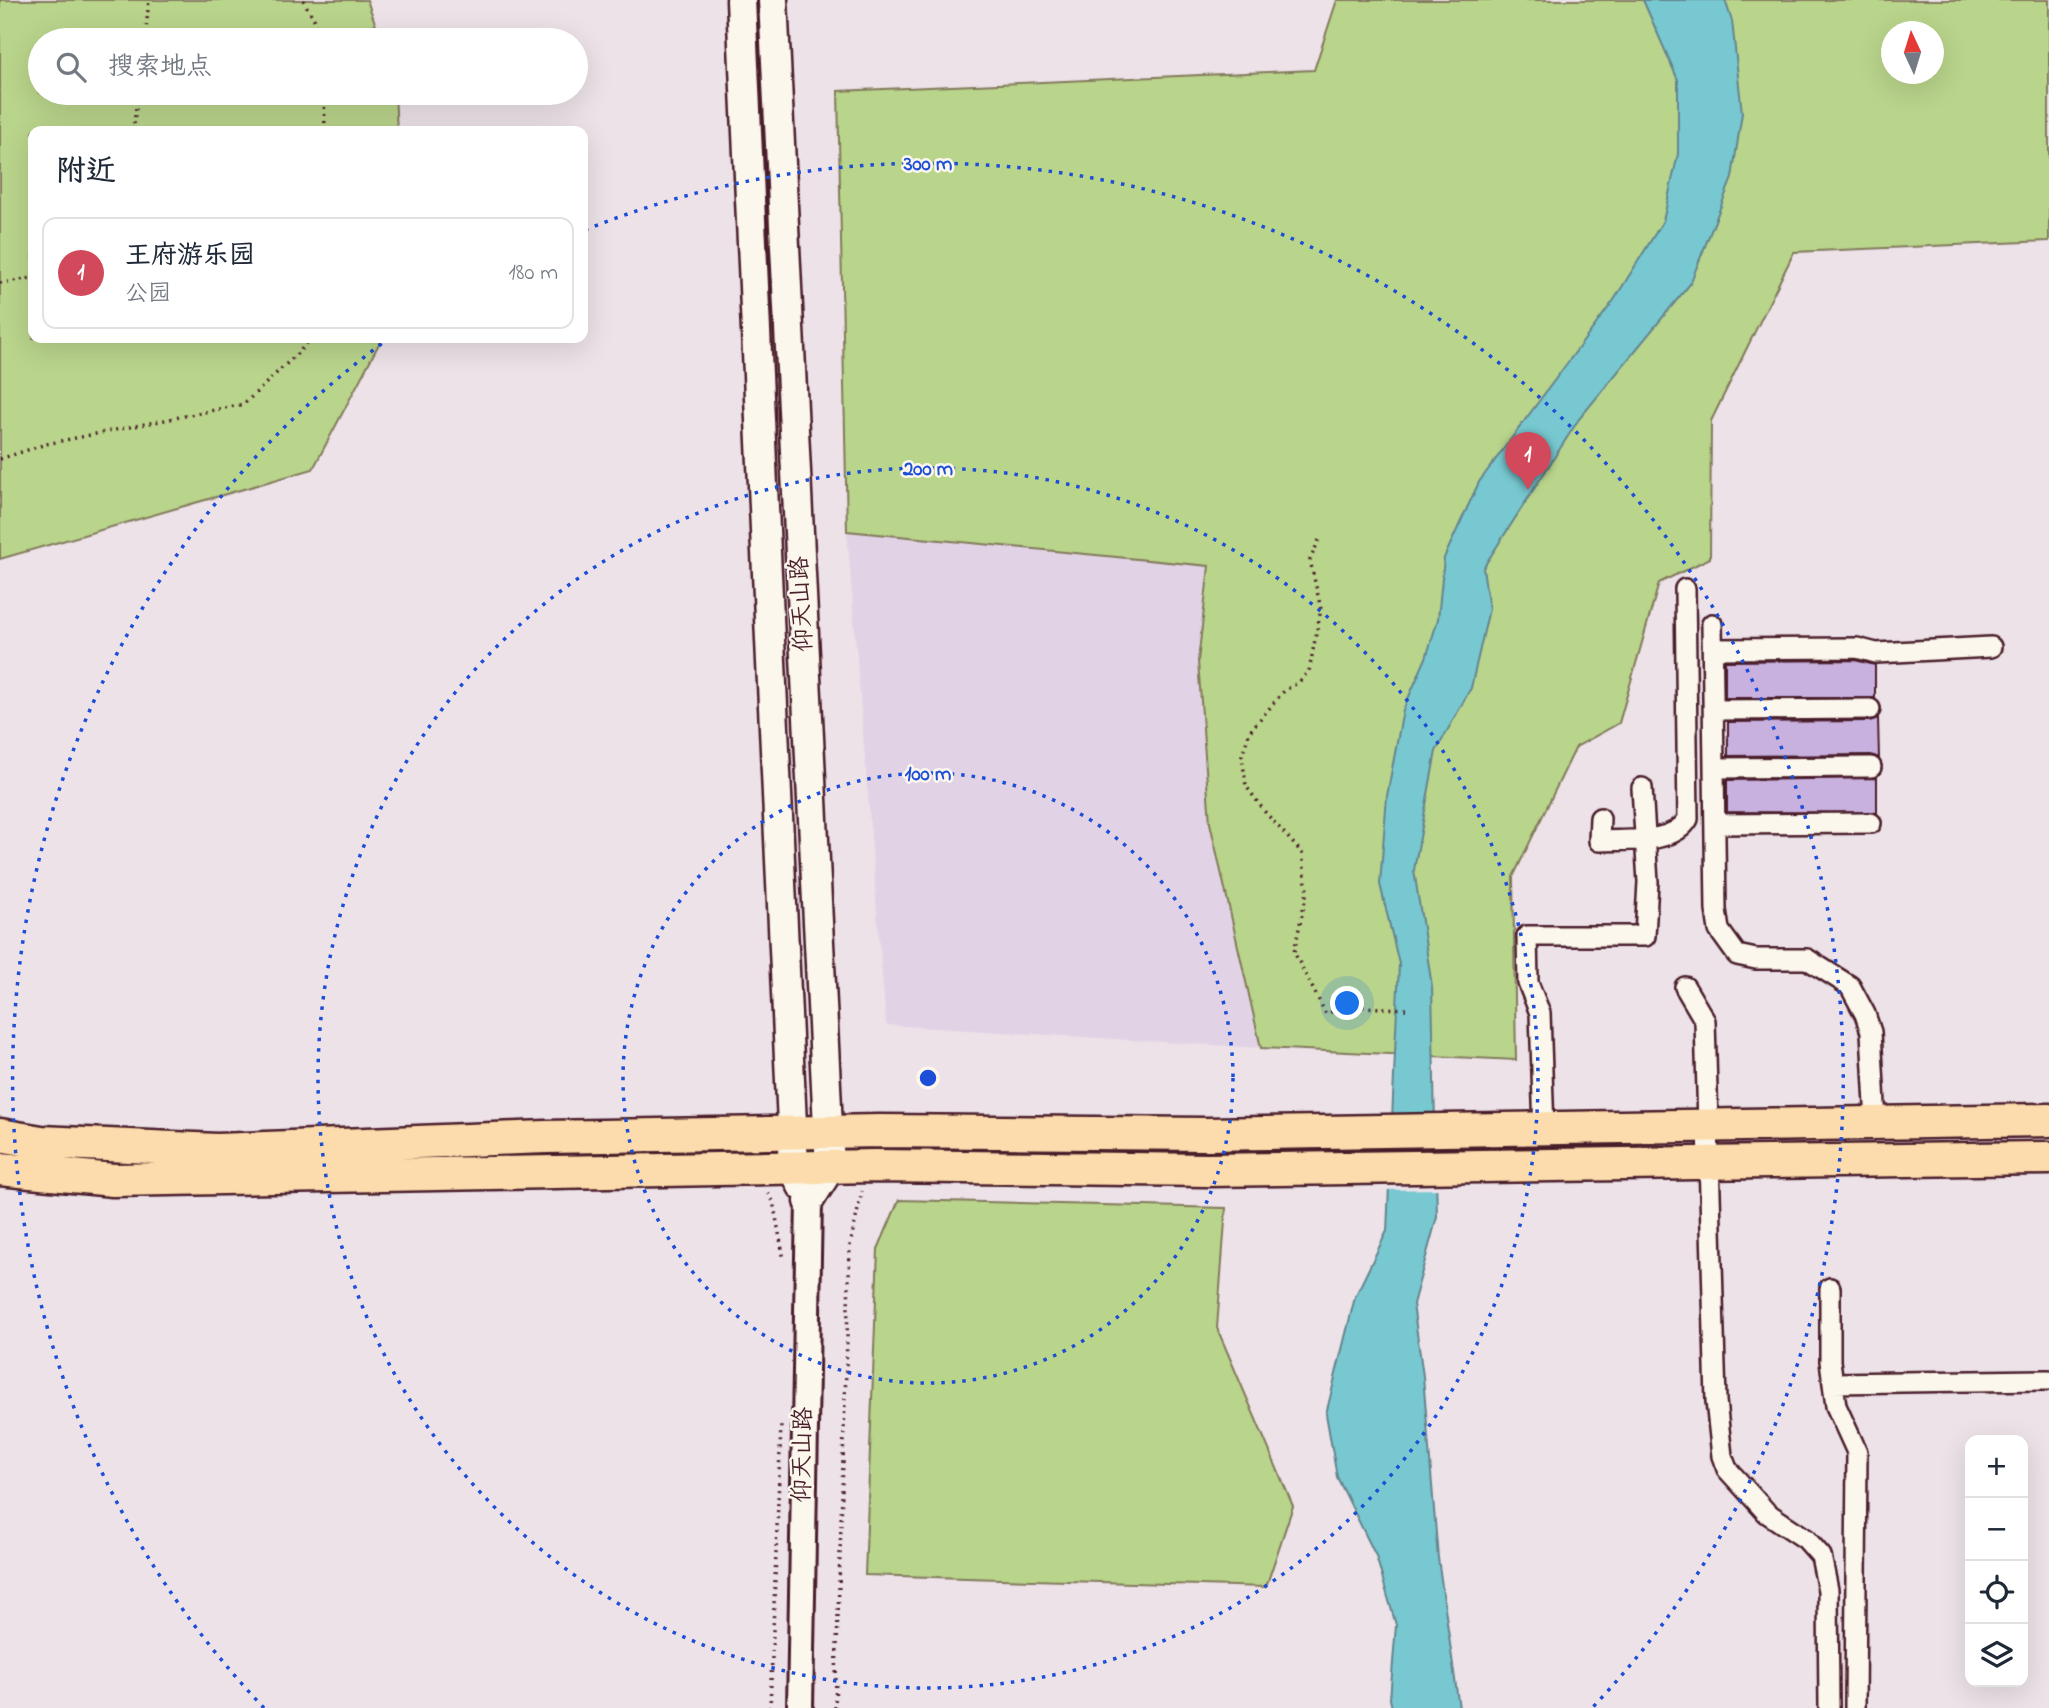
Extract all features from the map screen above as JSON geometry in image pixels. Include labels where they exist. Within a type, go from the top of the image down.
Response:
[{"type":"main road","name":"仰天山路","points":[[741,0],[794,1168],[809,1201]]},
{"type":"main road","name":"仰天山路","points":[[773,0],[830,1168]]},
{"type":"main road","points":[[0,1135],[41,1142],[217,1150],[546,1137],[829,1132],[1207,1134],[1535,1131],[2049,1120]]},
{"type":"main road","points":[[0,1169],[113,1180],[876,1166],[1208,1171],[2049,1158]]},
{"type":"main road","points":[[809,1201],[830,1168]]},
{"type":"street","points":[[1600,818],[1599,841],[1668,836],[1682,830],[1688,819],[1685,589]]},
{"type":"street","points":[[1712,624],[1716,910],[1719,930],[1737,955],[1756,959],[1807,958],[1850,986],[1871,1032],[1876,1123]]},
{"type":"street","points":[[1713,649],[1857,648],[1876,653],[1991,647]]},
{"type":"street","points":[[1714,710],[1870,709]]},
{"type":"street","points":[[1715,768],[1871,767]]},
{"type":"street","points":[[1535,1131],[1540,1013],[1528,983],[1527,936],[1645,936],[1648,882],[1642,788]]},
{"type":"street","points":[[1715,824],[1871,823]]},
{"type":"street","points":[[1685,987],[1705,1021],[1716,1401],[1721,1456],[1727,1469],[1767,1513],[1805,1539],[1821,1556],[1828,1590],[1829,1708]]},
{"type":"street","name":"仰天山路","points":[[800,1708],[809,1201]]},
{"type":"street","points":[[1830,1288],[1836,1406],[1857,1452],[1855,1708]]},
{"type":"street","points":[[1833,1383],[2049,1380]]},
{"type":"path","points":[[146,28],[149,0]]},
{"type":"path","points":[[303,0],[316,28]]},
{"type":"path","points":[[134,126],[136,105]]},
{"type":"path","points":[[324,105],[325,126]]},
{"type":"path","points":[[0,283],[28,279]]},
{"type":"path","points":[[0,459],[46,444],[244,404],[306,343]]},
{"type":"path","points":[[1319,540],[1310,561],[1321,609],[1309,671],[1299,682],[1283,691],[1250,731],[1242,755],[1246,786],[1265,813],[1302,853],[1307,891],[1294,952],[1326,1014],[1353,1003],[1362,1007],[1406,1009]]},
{"type":"path","points":[[835,1708],[850,1246],[859,1197],[876,1166]]},
{"type":"path","points":[[751,1168],[773,1200],[786,1273]]},
{"type":"path","points":[[770,1708],[781,1422]]},
{"type":"shaded area","points":[[847,531],[1209,566],[1198,661],[1210,823],[1261,1048],[886,1025]]},
{"type":"green space","points":[[0,0],[367,0],[377,28],[28,28],[28,105],[396,105],[397,126],[28,126],[28,343],[379,343],[313,469],[0,559]]},
{"type":"green space","points":[[1337,0],[2049,0],[2049,241],[1794,252],[1711,421],[1710,558],[1659,583],[1619,723],[1576,747],[1513,877],[1516,1060],[1261,1048],[1210,823],[1198,661],[1209,566],[847,531],[838,91],[1314,70]]},
{"type":"green space","points":[[899,1200],[1226,1208],[1217,1328],[1293,1506],[1266,1587],[865,1575],[878,1249]]},
{"type":"water","points":[[1643,0],[1725,0],[1732,21],[1742,113],[1732,178],[1690,284],[1579,419],[1483,568],[1489,609],[1471,688],[1436,751],[1414,870],[1432,986],[1437,1217],[1413,1304],[1423,1376],[1438,1558],[1459,1708],[1392,1708],[1390,1699],[1396,1625],[1376,1556],[1337,1477],[1326,1414],[1355,1297],[1387,1231],[1399,964],[1380,884],[1387,796],[1403,710],[1426,658],[1438,619],[1444,558],[1479,482],[1614,300],[1663,221],[1678,154],[1678,80]]},
{"type":"pier","points":[[1438,1112],[1440,1189],[1385,1190],[1389,1113]]},
{"type":"building","points":[[1855,660],[1875,665],[1875,698],[1725,698],[1725,661]]},
{"type":"building","points":[[1878,718],[1879,758],[1871,755],[1728,756],[1728,722],[1870,721]]},
{"type":"building","points":[[1877,778],[1877,813],[1727,812],[1727,780]]},
{"type":"place","name":"王府游乐园","points":[[1528,490]]}]
